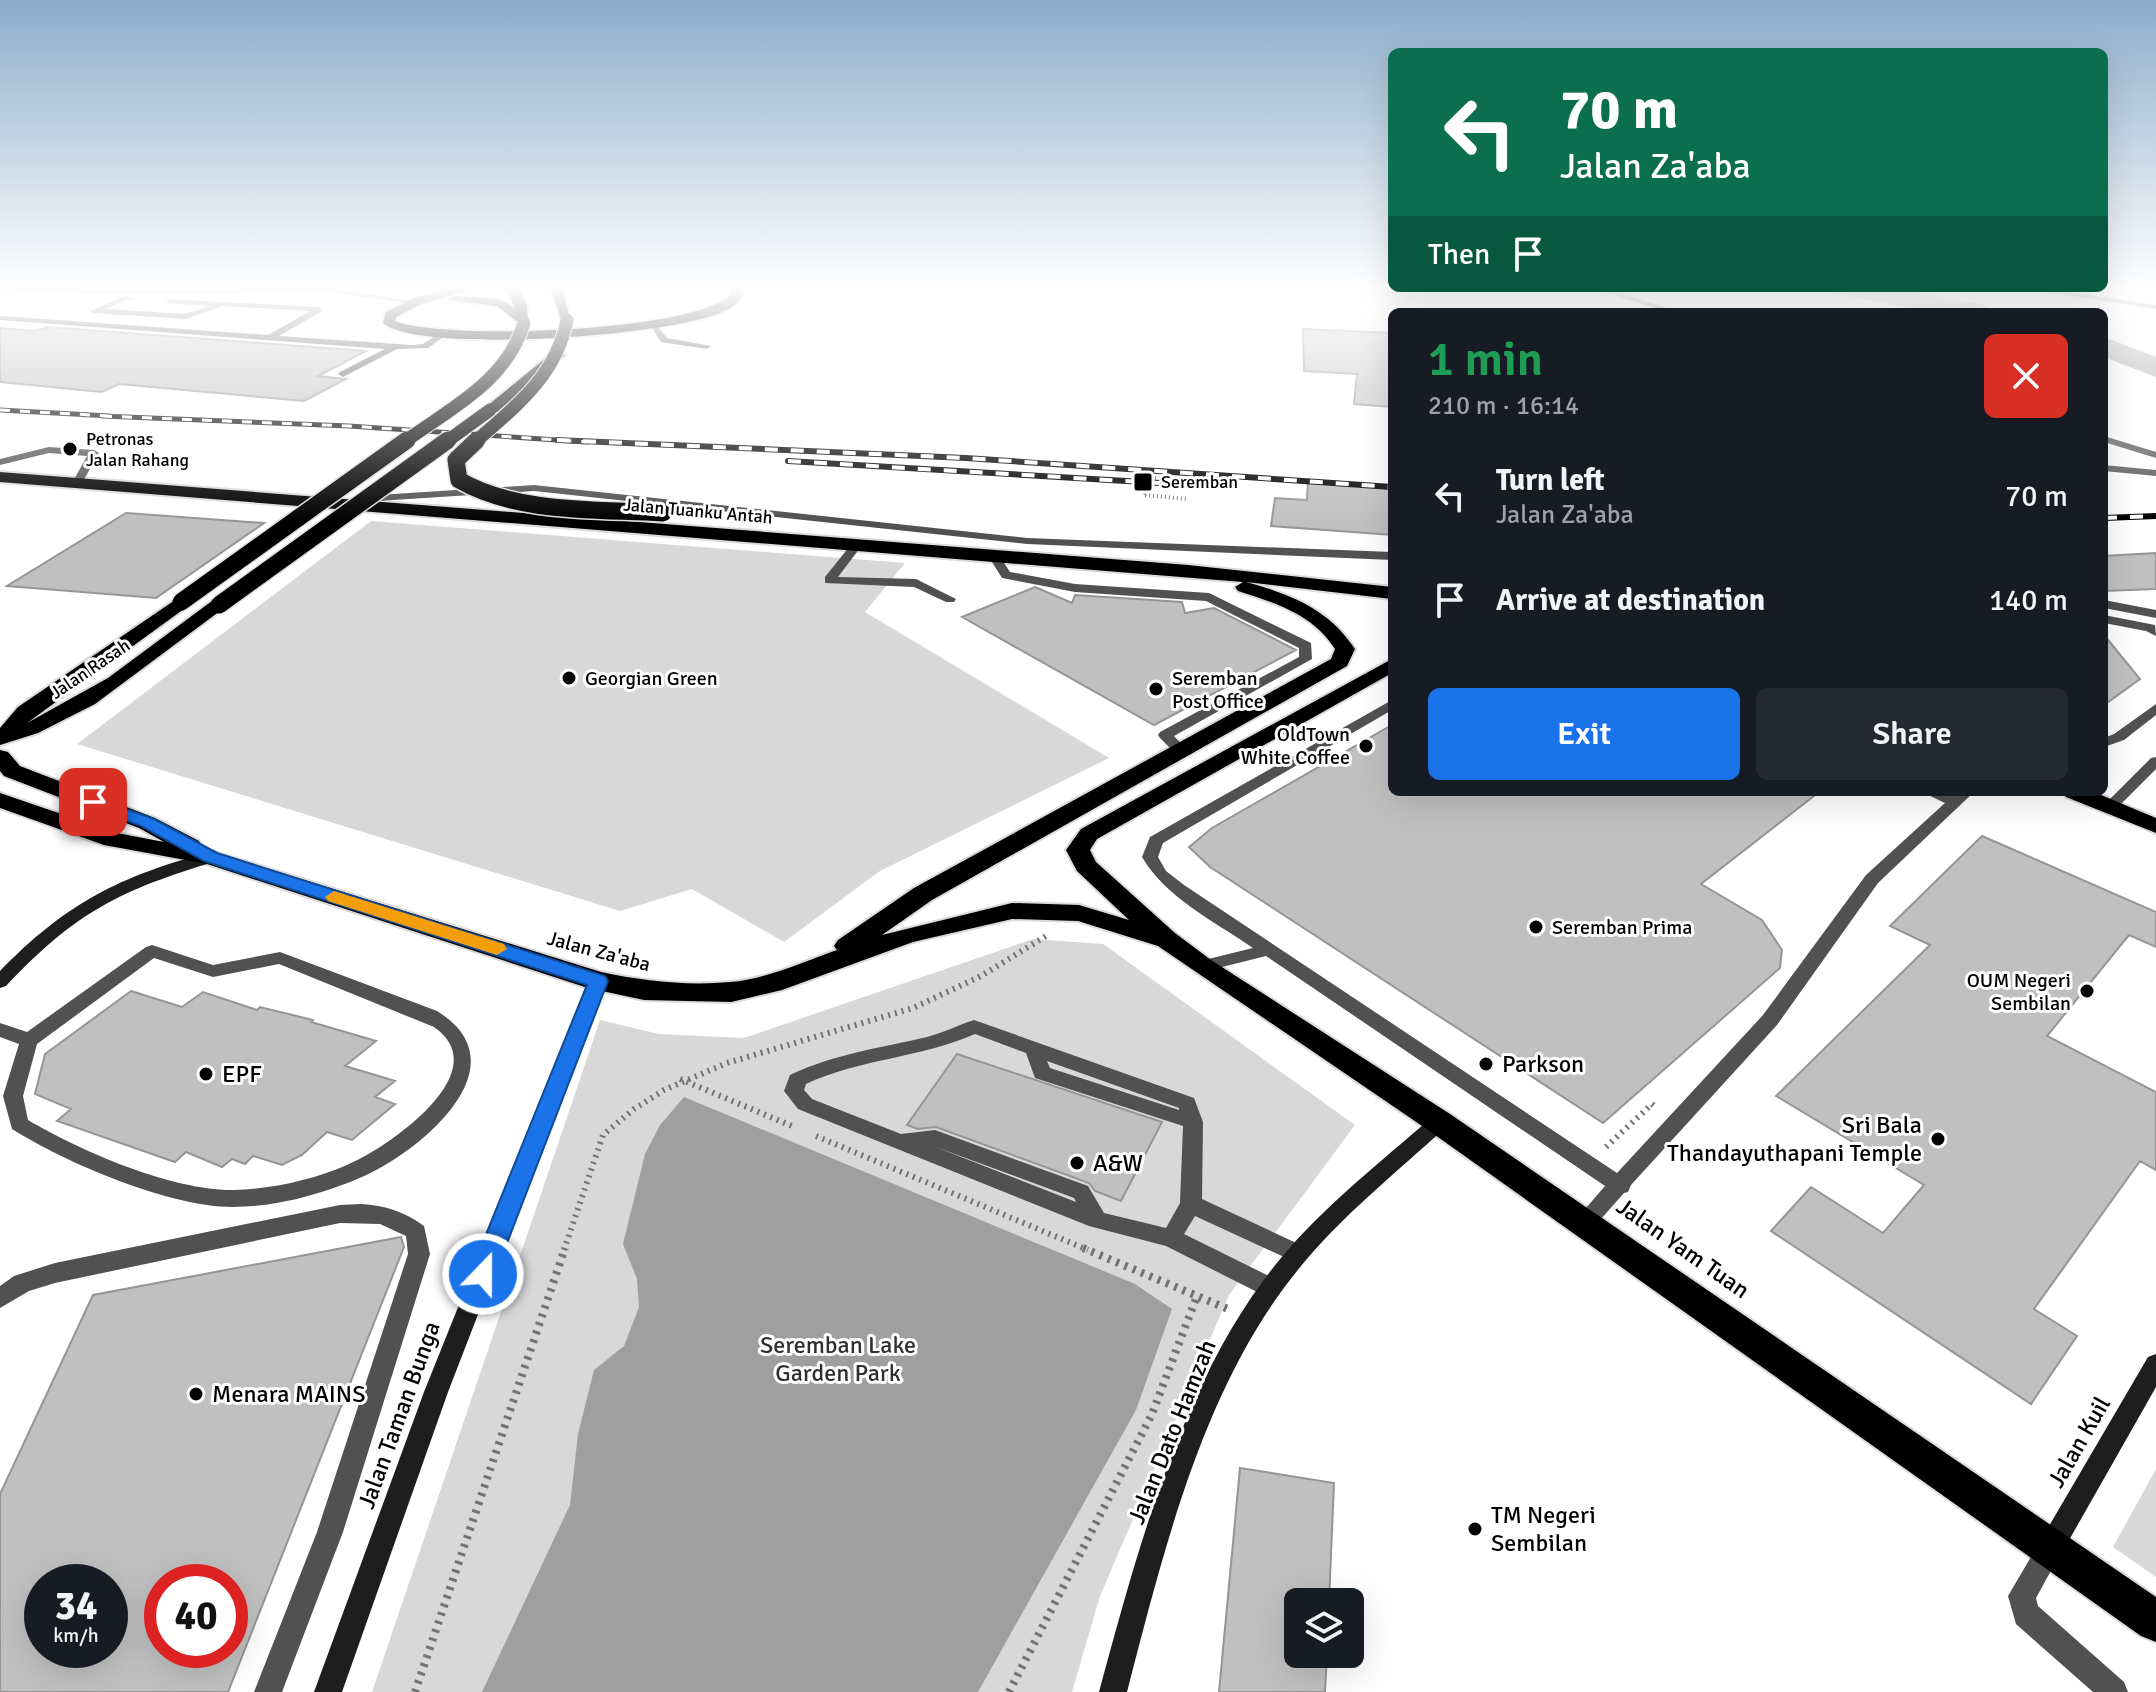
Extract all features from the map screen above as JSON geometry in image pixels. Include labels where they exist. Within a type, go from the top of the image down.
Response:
[{"type":"highway","name":"Jalan Rasah","points":[[0,745],[25,711],[489,381],[505,363]]},
{"type":"highway","name":"Jalan Rasah","points":[[0,745],[72,710],[492,409],[548,363]]},
{"type":"highway","points":[[554,363],[545,379],[456,460],[459,480],[468,487],[506,498],[754,521],[972,553]]},
{"type":"highway","name":"Jalan Tuanku Antah","points":[[0,477],[1188,570],[1388,593]]},
{"type":"highway","points":[[821,965],[923,894],[1316,679],[1340,662],[1345,649],[1327,623],[1308,611],[1188,570]]},
{"type":"highway","points":[[1166,939],[1086,866],[1078,850],[1089,834],[1388,667]]},
{"type":"highway","name":"Jalan Za'aba","points":[[0,745],[12,771],[147,823],[211,857]]},
{"type":"highway","points":[[2084,796],[2156,826]]},
{"type":"highway","name":"Jalan Za'aba","points":[[0,800],[112,840],[211,857],[598,981],[644,991],[731,992],[772,983],[964,920],[1012,911],[1079,913],[1166,939]]},
{"type":"highway","name":"Jalan Yam Tuan","points":[[1166,939],[1439,1122],[2156,1621]]},
{"type":"street","points":[[343,374],[364,363]]},
{"type":"street","points":[[2108,440],[2156,455]]},
{"type":"street","points":[[0,462],[49,450],[94,453],[77,483]]},
{"type":"street","points":[[2108,468],[2156,473]]},
{"type":"street","points":[[301,500],[435,496],[523,488],[986,538],[1151,548],[1219,546],[1388,556]]},
{"type":"street","points":[[857,544],[829,580],[916,583],[950,599]]},
{"type":"street","points":[[993,554],[1006,575],[1045,585],[1209,597],[1306,646],[1305,659],[1165,735],[1181,751]]},
{"type":"street","points":[[1126,592],[1133,566]]},
{"type":"street","points":[[2108,605],[2156,614]]},
{"type":"street","points":[[2108,620],[2156,632]]},
{"type":"street","points":[[1388,706],[1156,840],[1150,857],[1160,874],[1268,950],[1621,1186]]},
{"type":"street","points":[[2108,741],[2119,737],[2156,708]]},
{"type":"street","points":[[2110,807],[2156,761]]},
{"type":"street","points":[[1584,1223],[1770,1020],[1872,879],[1960,797]]},
{"type":"street","points":[[0,982],[42,938],[97,897],[132,881],[211,857]]},
{"type":"street","points":[[1202,966],[1268,950]]},
{"type":"street","points":[[152,951],[213,971],[280,958],[430,1016],[451,1030],[461,1054],[459,1084],[431,1120],[395,1151],[356,1171],[259,1196],[219,1198],[185,1192],[43,1141],[19,1124],[13,1096],[29,1040],[152,951]]},
{"type":"street","name":"Jalan Taman Bunga","points":[[328,1692],[436,1392],[598,981]]},
{"type":"street","points":[[1171,1238],[1191,1204],[1193,1122],[1187,1103],[974,1027],[945,1042],[818,1068],[797,1080],[794,1091],[805,1104],[900,1142],[935,1138],[1081,1192],[1097,1220],[1171,1238],[1271,1288]]},
{"type":"street","points":[[0,1030],[29,1040]]},
{"type":"street","name":"Jalan Dato Hamzah","points":[[1113,1692],[1175,1486],[1215,1387],[1271,1288],[1297,1254],[1439,1122]]},
{"type":"street","points":[[1191,1204],[1297,1254]]},
{"type":"street","points":[[0,1298],[22,1283],[55,1273],[340,1214],[375,1212],[399,1218],[416,1232],[419,1254],[334,1517],[268,1692]]},
{"type":"street","name":"Jalan Kuil","points":[[2051,1547],[2156,1365]]},
{"type":"street","points":[[2051,1547],[2022,1596],[2026,1614],[2114,1692]]},
{"type":"path","points":[[1186,499],[1145,495],[1151,478],[1192,481]]},
{"type":"path","points":[[415,1692],[603,1135],[634,1107],[679,1079],[736,1059],[868,1025],[937,999],[996,971],[1079,913]]},
{"type":"path","points":[[679,1079],[794,1127]]},
{"type":"path","points":[[1606,1147],[1652,1104]]},
{"type":"path","points":[[809,1133],[1197,1296],[1152,1414],[1009,1692]]},
{"type":"green space","name":"Georgian Green","points":[[371,521],[905,563],[865,612],[1109,758],[880,871],[784,942],[692,889],[620,911],[77,744]]},
{"type":"green space","name":"Seremban Lake Garden Park","points":[[1033,939],[1103,944],[1355,1125],[1229,1295],[1100,1596],[1072,1692],[372,1692],[600,1020],[659,1034],[744,1038]]},
{"type":"green space","points":[[2156,1469],[2156,1577],[2113,1547]]},
{"type":"shaded area","name":"Seremban Lake Garden Park","points":[[684,1097],[1135,1284],[1172,1309],[1136,1410],[978,1692],[482,1692],[570,1505],[578,1434],[594,1370],[624,1346],[639,1307],[637,1279],[623,1244],[645,1154],[660,1125]]},
{"type":"building","points":[[0,363],[343,363],[318,376],[346,379],[304,401],[119,384],[102,392],[0,382]]},
{"type":"building","points":[[1304,363],[1388,363],[1388,407],[1354,404],[1357,374],[1304,371]]},
{"type":"building","points":[[1308,480],[1388,486],[1388,535],[1271,526],[1275,498],[1307,500]]},
{"type":"building","points":[[126,513],[264,523],[156,598],[7,586]]},
{"type":"building","points":[[2156,553],[2156,589],[2108,591],[2108,556]]},
{"type":"building","name":"Seremban Post Office","points":[[1035,587],[1072,603],[1075,595],[1182,602],[1185,613],[1214,608],[1296,650],[1154,725],[962,617]]},
{"type":"building","points":[[2108,640],[2140,679],[2108,702]]},
{"type":"building","name":"Seremban Prima","points":[[1388,727],[1388,796],[1814,796],[1701,884],[1762,920],[1782,950],[1780,968],[1603,1123],[1210,867],[1189,847],[1212,828]]},
{"type":"building","points":[[1982,836],[2156,912],[2156,947],[2129,935],[2047,1036],[2156,1092],[2156,1170],[2140,1161],[2034,1309],[2077,1336],[2031,1404],[1771,1231],[1811,1187],[1883,1233],[1924,1185],[1776,1096],[1930,945],[1890,926]]},
{"type":"building","name":"EPF","points":[[131,991],[182,1007],[203,992],[257,1010],[260,1007],[313,1020],[311,1022],[376,1041],[345,1066],[395,1081],[375,1097],[395,1104],[352,1140],[327,1132],[302,1155],[282,1165],[253,1156],[245,1164],[232,1159],[222,1167],[186,1152],[175,1162],[57,1121],[71,1109],[35,1094],[45,1054]]},
{"type":"building","name":"A&W","points":[[957,1054],[1162,1122],[1121,1201],[1095,1191],[1089,1183],[936,1127],[918,1129],[907,1125]]},
{"type":"building","name":"Menara MAINS","points":[[401,1237],[404,1247],[248,1641],[248,1564],[144,1564],[144,1668],[237,1668],[228,1692],[0,1692],[0,1494],[93,1295]]},
{"type":"building","points":[[1240,1468],[1334,1483],[1330,1588],[1284,1588],[1284,1668],[1326,1668],[1325,1692],[1219,1692]]},
{"type":"waterway","points":[[2144,363],[2156,368]]},
{"type":"railway","points":[[0,410],[110,416]]},
{"type":"railway","points":[[102,416],[349,426],[558,440]]},
{"type":"railway","points":[[558,440],[966,458],[1388,487]]},
{"type":"railway","points":[[558,440],[587,442]]},
{"type":"railway","points":[[788,461],[1160,483]]},
{"type":"railway","points":[[2108,518],[2156,516]]},
{"type":"slow traffic","points":[[334,897],[497,949]]},
{"type":"place","name":"Petronas Jalan Rahang","points":[[70,449]]},
{"type":"place","name":"Seremban","points":[[1143,482]]},
{"type":"place","name":"Georgian Green","points":[[569,678]]},
{"type":"place","name":"Seremban Post Office","points":[[1156,689]]},
{"type":"place","name":"OldTown White Coffee","points":[[1366,746]]},
{"type":"place","name":"Seremban Prima","points":[[1536,927]]},
{"type":"place","name":"OUM Negeri Sembilan","points":[[2087,991]]},
{"type":"place","name":"Parkson","points":[[1486,1064]]},
{"type":"place","name":"EPF","points":[[206,1074]]},
{"type":"place","name":"Sri Bala Thandayuthapani Temple","points":[[1938,1139]]},
{"type":"place","name":"A&W","points":[[1077,1163]]},
{"type":"place","name":"Menara MAINS","points":[[196,1394]]},
{"type":"place","name":"TM Negeri Sembilan","points":[[1475,1529]]},
{"type":"route","points":[[93,802],[147,823],[211,857],[598,981],[483,1274]]}]
